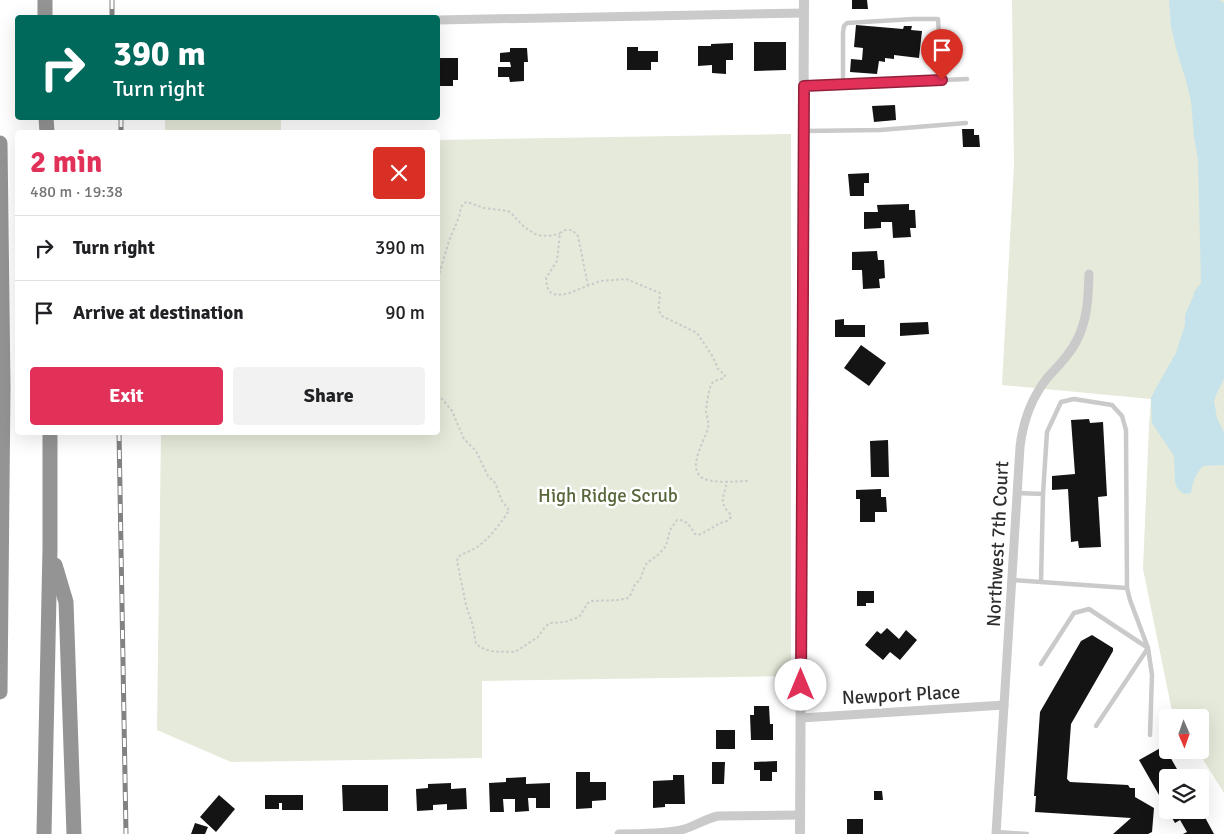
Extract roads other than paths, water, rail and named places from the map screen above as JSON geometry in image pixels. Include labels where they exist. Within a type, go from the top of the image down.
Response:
[{"type":"highway","points":[[44,0],[45,15]]},
{"type":"highway","points":[[0,143],[3,377],[0,692]]},
{"type":"highway","points":[[44,834],[50,548],[50,435]]},
{"type":"highway","points":[[50,548],[66,602],[74,834]]},
{"type":"street","points":[[800,834],[804,0]]},
{"type":"street","points":[[440,20],[804,12]]},
{"type":"street","name":"Northwest 7th Court","points":[[996,833],[1022,430],[1038,391],[1065,359],[1078,338],[1087,312],[1089,274]]},
{"type":"street","name":"Newport Place","points":[[801,718],[1004,705]]},
{"type":"street","points":[[619,834],[663,833],[684,830],[718,816],[800,815]]},
{"type":"lane","points":[[844,84],[843,32],[844,26],[847,23],[913,18],[938,19],[942,80]]},
{"type":"lane","points":[[804,86],[967,79]]},
{"type":"lane","points":[[804,132],[880,130],[966,122]]},
{"type":"lane","points":[[1041,582],[1043,494],[1047,432],[1061,402],[1074,399],[1112,405],[1122,416],[1126,430],[1127,588],[1148,648],[1152,675],[1150,735]]},
{"type":"lane","points":[[1017,493],[1043,494]]},
{"type":"lane","points":[[1012,580],[1127,588]]},
{"type":"lane","points":[[1042,664],[1074,613],[1089,609],[1148,648]]},
{"type":"lane","points":[[1096,726],[1148,648]]},
{"type":"lane","points":[[996,833],[1027,834]]},
{"type":"water","points":[[1169,0],[1219,0],[1224,3],[1224,379],[1214,401],[1217,418],[1224,432],[1224,465],[1203,466],[1195,478],[1191,493],[1184,494],[1177,488],[1175,481],[1174,456],[1152,423],[1151,398],[1176,353],[1185,325],[1185,315],[1194,292],[1201,283],[1198,160],[1191,101],[1171,27]]},
{"type":"railway","points":[[112,0],[112,15]]},
{"type":"railway","points":[[121,120],[121,130]]},
{"type":"railway","points":[[119,435],[126,834]]},
{"type":"park label","name":"High Ridge Scrub","points":[[608,496]]}]
